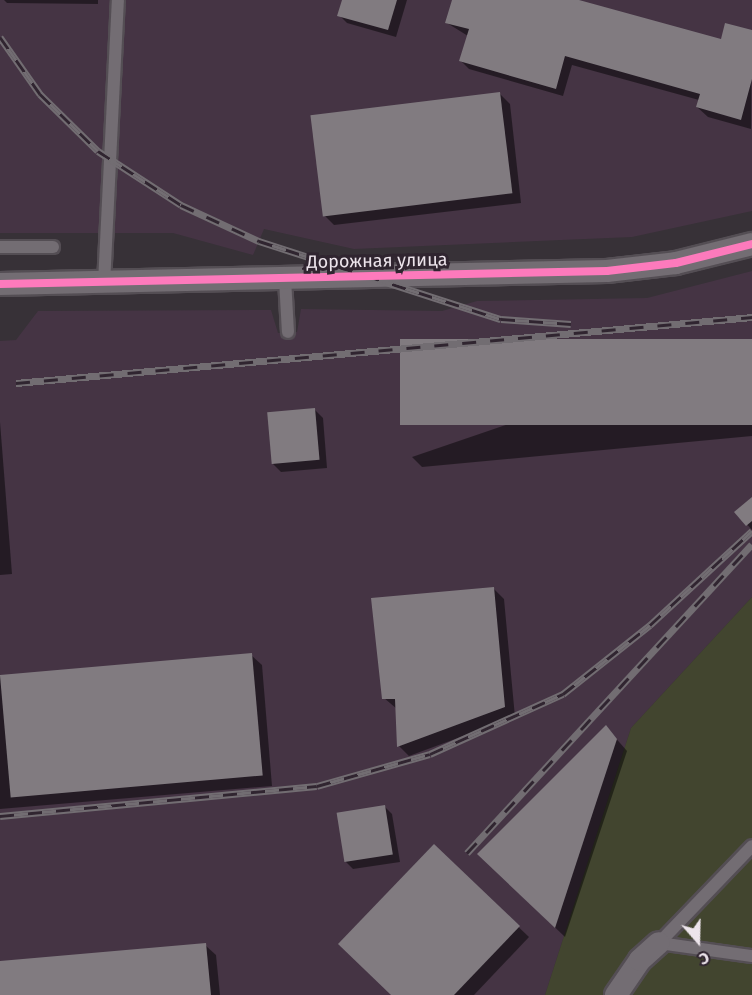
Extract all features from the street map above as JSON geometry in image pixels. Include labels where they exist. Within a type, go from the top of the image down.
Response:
[{"type":"street","name":"Дорожная улица","points":[[0,284],[104,284],[607,272],[676,263],[752,244]]},
{"type":"street","points":[[616,995],[639,960],[659,943]]},
{"type":"lane","points":[[104,284],[117,0]]},
{"type":"lane","points":[[0,247],[53,247]]},
{"type":"lane","points":[[285,279],[288,332]]},
{"type":"lane","points":[[659,943],[752,846]]},
{"type":"lane","points":[[659,943],[752,956]]},
{"type":"shaded area","points":[[0,0],[752,0],[752,211],[632,237],[354,249],[264,229],[253,255],[173,233],[0,233]]},
{"type":"shaded area","points":[[752,271],[752,597],[631,728],[545,995],[0,995],[0,341],[16,340],[38,311],[271,310],[278,333],[297,332],[301,309],[442,311],[477,301],[647,298]]},
{"type":"green space","points":[[752,597],[752,995],[545,995],[631,728]]},
{"type":"building","points":[[342,0],[397,0],[388,30],[337,16]]},
{"type":"building","points":[[452,0],[579,0],[721,39],[725,23],[752,30],[752,79],[741,120],[696,107],[700,94],[565,56],[556,89],[459,61],[469,29],[445,23]]},
{"type":"building","points":[[500,92],[512,193],[323,217],[310,115]]},
{"type":"building","points":[[400,339],[752,339],[752,425],[400,425]]},
{"type":"building","points":[[315,408],[320,460],[272,464],[267,412]]},
{"type":"building","points":[[752,497],[752,521],[746,526],[734,512]]},
{"type":"building","points":[[494,587],[505,707],[397,747],[395,699],[382,699],[371,598]]},
{"type":"building","points":[[252,653],[263,776],[11,798],[0,675]]},
{"type":"building","points":[[606,725],[617,739],[555,928],[477,854]]},
{"type":"building","points":[[385,805],[393,854],[344,862],[337,813]]},
{"type":"building","points":[[434,844],[520,926],[454,995],[391,995],[338,944]]},
{"type":"building","points":[[206,943],[211,995],[0,995],[0,961]]},
{"type":"railway","points":[[0,37],[40,94],[98,151],[181,205],[259,241],[501,319],[571,324]]},
{"type":"railway","points":[[16,383],[752,317]]},
{"type":"railway","points":[[0,816],[317,786],[430,754],[563,694],[650,625],[752,531]]},
{"type":"railway","points":[[467,853],[752,544]]},
{"type":"cycle path","points":[[0,284],[607,271],[676,263],[752,244]]}]
